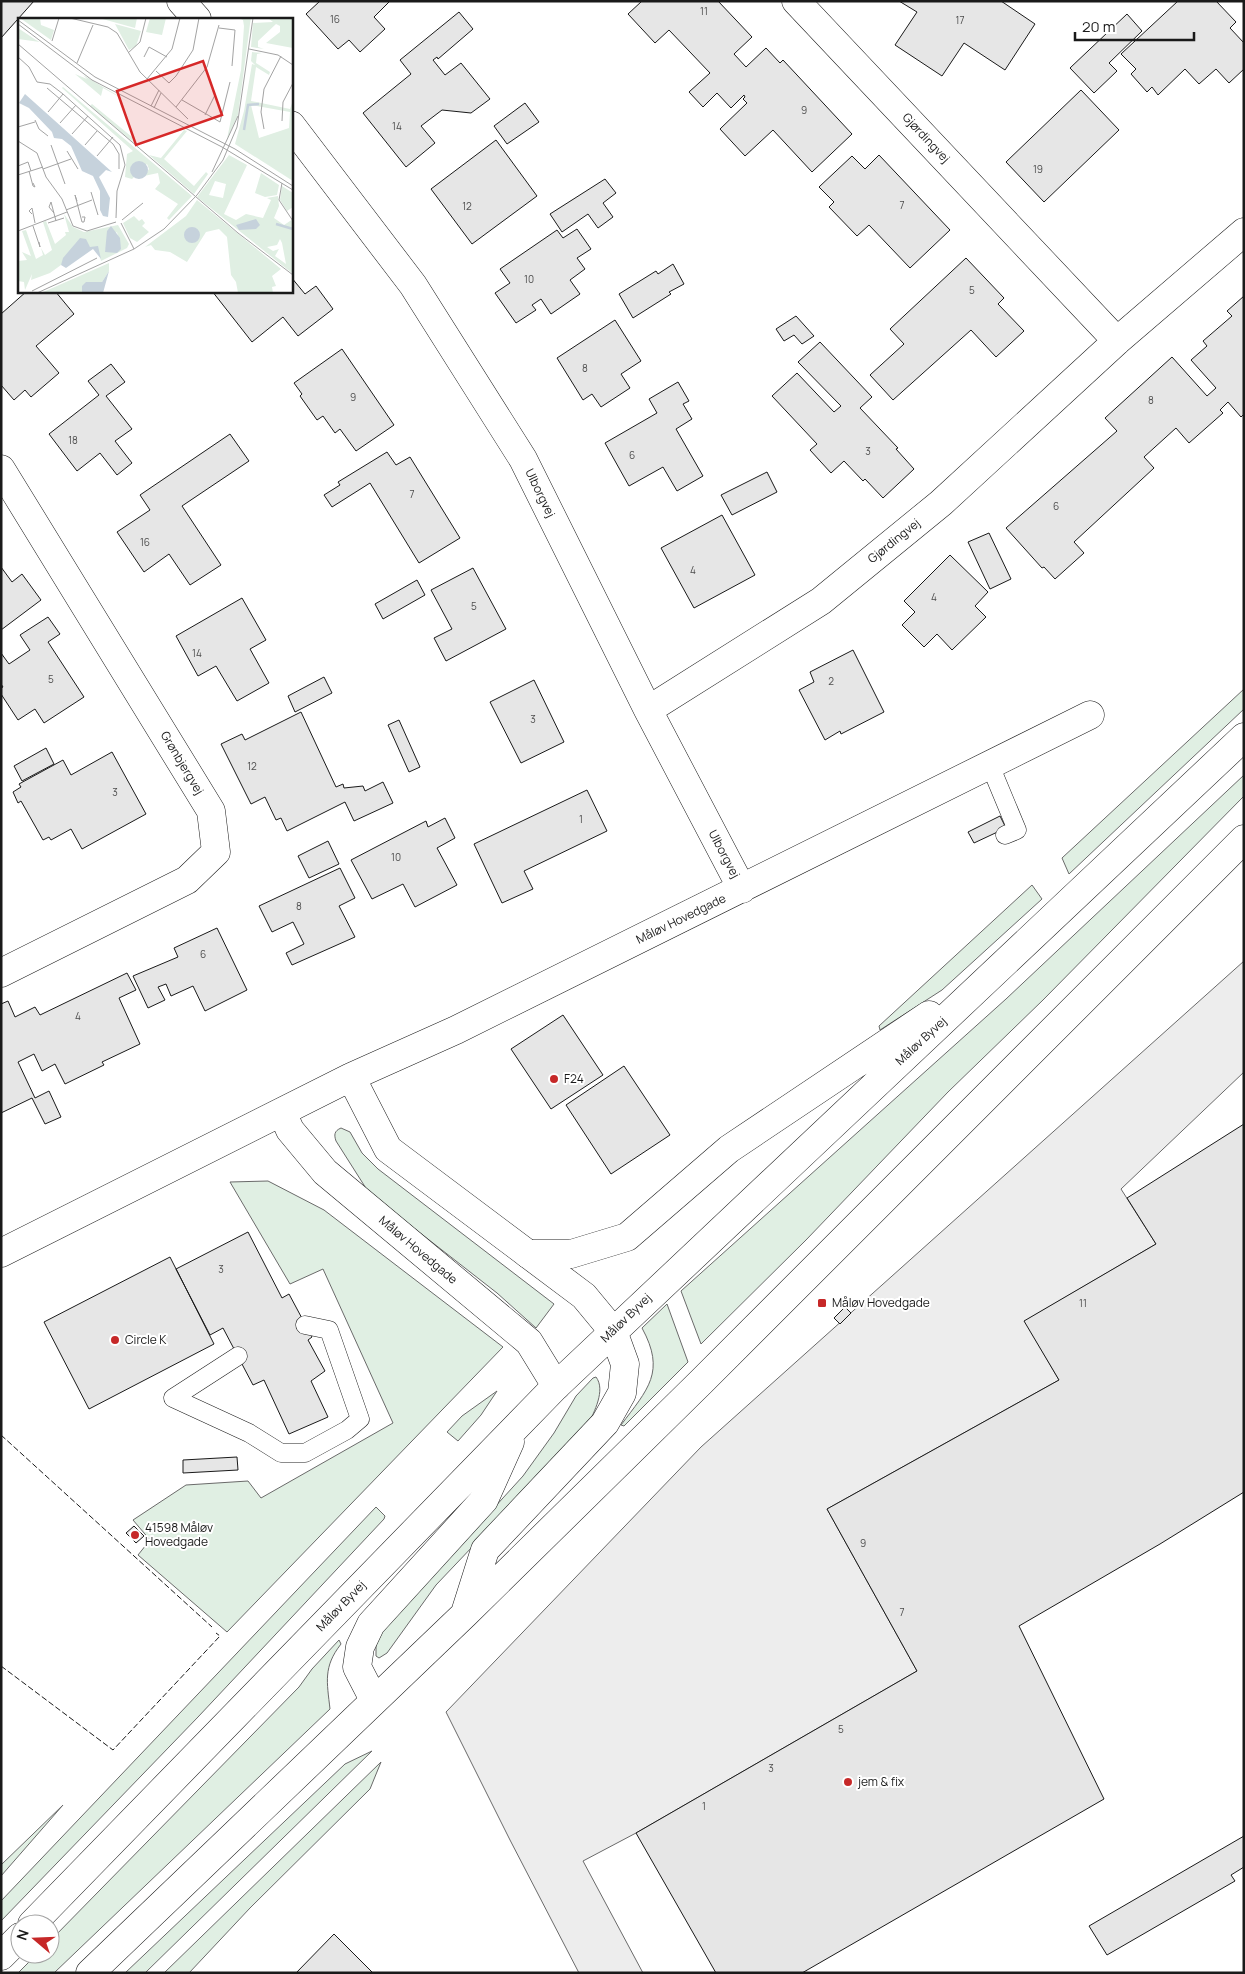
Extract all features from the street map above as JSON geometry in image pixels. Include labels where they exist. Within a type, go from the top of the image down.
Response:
[{"type":"street","points":[[182,1],[196,18]]},
{"type":"street","name":"Gjørdingvej","points":[[796,1],[1117,341]]},
{"type":"street","name":"Ulborgvej","points":[[292,126],[413,285],[523,459],[648,710],[742,889]]},
{"type":"street","name":"Gjørdingvej","points":[[648,710],[821,601],[940,503],[1117,341],[1244,232]]},
{"type":"street","name":"Grønbjergvej","points":[[1,469],[211,811],[216,852],[187,880],[1,973]]},
{"type":"street","name":"Måløv Hovedgade","points":[[1,1254],[351,1077],[456,1030],[1090,715]]},
{"type":"street","name":"Måløv Byvej","points":[[42,1914],[556,1386],[1244,737]]},
{"type":"street","points":[[90,1973],[465,1614],[742,1342],[1244,839]]},
{"type":"street","points":[[528,1254],[571,1254],[627,1237],[729,1149],[993,973]]},
{"type":"street","points":[[351,1077],[388,1149],[584,1296],[613,1331],[625,1364],[622,1393],[605,1423],[485,1550],[465,1614]]},
{"type":"street","name":"Måløv Hovedgade","points":[[282,1112],[290,1130],[325,1172],[529,1342],[556,1386]]},
{"type":"street","points":[[374,1700],[357,1667],[360,1647],[371,1624],[484,1500],[518,1424]]},
{"type":"street","points":[[1,1956],[10,1947]]},
{"type":"lane","points":[[990,765],[1018,830],[1005,835]]},
{"type":"lane","points":[[238,1356],[173,1398],[249,1433],[281,1453],[306,1453],[347,1430],[360,1419],[329,1330],[305,1325]]},
{"type":"green space","points":[[1244,689],[1244,709],[1069,874],[1062,858]]},
{"type":"green space","points":[[1244,775],[1244,796],[1043,1000],[948,1092],[806,1240],[701,1344],[681,1291],[1006,999]]},
{"type":"green space","points":[[1032,885],[1042,899],[942,990],[880,1030],[879,1026]]},
{"type":"green space","points":[[341,1128],[350,1132],[362,1153],[378,1169],[554,1304],[536,1328],[497,1293],[369,1193],[336,1141],[335,1133]]},
{"type":"green space","points":[[268,1181],[324,1210],[503,1347],[227,1632],[138,1555],[150,1540],[133,1520],[186,1485],[248,1481],[261,1498],[393,1423],[323,1269],[290,1284],[230,1182]]},
{"type":"green space","points":[[667,1304],[688,1362],[624,1426],[621,1425],[639,1401],[651,1380],[653,1357],[642,1328]]},
{"type":"green space","points":[[596,1377],[599,1382],[599,1394],[596,1408],[588,1425],[436,1585],[387,1653],[379,1658],[376,1656],[376,1645],[381,1632],[523,1476],[554,1433],[576,1396]]},
{"type":"green space","points":[[497,1391],[481,1415],[458,1441],[447,1432],[462,1416]]},
{"type":"green space","points":[[376,1507],[385,1516],[384,1519],[198,1717],[1,1921],[1,1901]]},
{"type":"green space","points":[[339,1640],[341,1644],[331,1660],[328,1675],[330,1709],[54,1973],[18,1973],[27,1964],[60,1964],[60,1931],[299,1687],[312,1669]]},
{"type":"green space","points":[[372,1751],[145,1973],[125,1973],[345,1764]]},
{"type":"green space","points":[[381,1762],[370,1789],[250,1908],[189,1973],[164,1973]]},
{"type":"green space","points":[[63,1805],[1,1876],[1,1865]]},
{"type":"shaded area","points":[[1244,961],[1244,1072],[1121,1189],[1156,1244],[1025,1321],[1059,1380],[827,1509],[917,1671],[636,1833],[583,1861],[643,1973],[579,1973],[446,1712],[701,1447]]},
{"type":"building","points":[[1,1],[34,1],[18,18],[1,38]]},
{"type":"building","points":[[320,1],[390,1],[374,17],[385,29],[360,52],[349,40],[338,49],[306,14]]},
{"type":"building","points":[[642,1],[718,1],[752,37],[734,54],[746,67],[766,48],[780,63],[783,60],[852,134],[812,172],[773,130],[745,156],[720,129],[747,103],[743,99],[744,95],[731,108],[717,93],[703,107],[689,92],[710,73],[669,30],[655,43],[628,14]]},
{"type":"building","points":[[899,1],[1001,1],[1035,24],[1005,70],[964,43],[942,76],[895,45],[917,12]]},
{"type":"building","points":[[1178,1],[1216,1],[1236,22],[1230,28],[1244,43],[1244,69],[1229,83],[1216,69],[1199,84],[1185,69],[1158,95],[1152,87],[1147,92],[1131,74],[1136,69],[1121,54]]},
{"type":"building","points":[[459,12],[473,29],[438,59],[437,57],[433,60],[445,75],[461,63],[490,99],[471,113],[442,110],[421,126],[435,143],[406,167],[363,113],[411,74],[400,60]]},
{"type":"building","points":[[1127,14],[1142,31],[1109,63],[1117,71],[1094,93],[1070,68]]},
{"type":"building","points":[[1081,90],[1119,130],[1044,202],[1006,162]]},
{"type":"building","points":[[525,103],[539,122],[507,144],[494,126]]},
{"type":"building","points":[[496,140],[537,196],[472,244],[431,189]]},
{"type":"building","points":[[879,155],[950,230],[910,268],[869,225],[857,236],[829,207],[834,202],[819,187],[852,156],[865,169]]},
{"type":"building","points":[[605,179],[616,193],[603,203],[613,217],[598,228],[588,214],[562,232],[550,214]]},
{"type":"building","points":[[577,229],[591,249],[577,258],[585,269],[570,280],[580,294],[551,314],[541,299],[532,305],[536,310],[516,323],[495,293],[510,283],[500,269],[557,230],[563,238]]},
{"type":"building","points":[[966,258],[1004,298],[998,304],[1024,331],[996,357],[971,330],[893,400],[870,375],[904,344],[890,329]]},
{"type":"building","points":[[673,264],[684,284],[669,292],[671,294],[633,318],[619,294],[656,271],[658,274]]},
{"type":"building","points":[[292,278],[305,294],[316,286],[333,309],[298,336],[283,317],[252,342],[213,292],[292,292]]},
{"type":"building","points":[[26,292],[56,292],[74,314],[36,346],[59,373],[31,397],[25,390],[14,400],[1,385],[1,314]]},
{"type":"building","points":[[1244,296],[1244,414],[1241,417],[1228,402],[1220,410],[1223,413],[1189,443],[1176,428],[1144,457],[1154,468],[1074,542],[1084,553],[1055,579],[1044,567],[1042,568],[1006,528],[1117,431],[1105,418],[1172,357],[1207,396],[1216,388],[1191,360],[1207,346],[1203,341],[1232,316],[1227,311]]},
{"type":"building","points":[[796,316],[814,336],[802,344],[794,335],[784,341],[776,329]]},
{"type":"building","points":[[615,320],[641,361],[621,374],[630,388],[601,407],[592,394],[583,400],[557,358]]},
{"type":"building","points":[[820,342],[872,397],[860,408],[898,448],[896,449],[914,469],[883,498],[844,461],[831,473],[810,450],[817,444],[772,396],[797,373],[834,412],[841,406],[798,362]]},
{"type":"building","points":[[342,349],[394,425],[356,451],[340,429],[335,433],[323,416],[317,420],[300,396],[302,394],[294,383]]},
{"type":"building","points":[[111,364],[125,382],[106,396],[132,429],[115,441],[132,463],[117,475],[100,453],[77,471],[49,434],[99,395],[88,381]]},
{"type":"building","points":[[678,382],[689,401],[683,404],[692,419],[676,429],[703,476],[677,491],[663,467],[629,486],[605,443],[657,413],[649,399]]},
{"type":"building","points":[[230,434],[249,461],[182,506],[221,565],[190,585],[169,554],[144,572],[117,532],[150,510],[140,495]]},
{"type":"building","points":[[387,452],[396,465],[410,457],[460,538],[419,563],[370,483],[332,507],[324,495],[340,485],[338,482]]},
{"type":"building","points":[[767,472],[777,492],[732,515],[721,495]]},
{"type":"building","points":[[722,515],[755,575],[694,608],[661,548]]},
{"type":"building","points":[[989,533],[1011,579],[990,589],[968,542]]},
{"type":"building","points":[[950,555],[988,592],[975,606],[986,617],[952,650],[937,634],[924,647],[902,625],[915,612],[904,601]]},
{"type":"building","points":[[1,567],[12,582],[22,574],[41,600],[1,630]]},
{"type":"building","points":[[473,568],[506,629],[446,661],[434,638],[452,629],[431,590]]},
{"type":"building","points":[[417,580],[425,595],[383,619],[375,604]]},
{"type":"building","points":[[242,598],[266,640],[250,649],[269,683],[237,701],[216,666],[198,676],[176,636]]},
{"type":"building","points":[[48,617],[60,634],[48,642],[84,697],[44,723],[35,709],[18,720],[1,694],[1,688],[3,687],[1,684],[1,653],[9,664],[30,650],[20,635]]},
{"type":"building","points":[[853,650],[884,712],[841,734],[840,731],[825,740],[799,690],[814,682],[810,672]]},
{"type":"building","points":[[324,677],[332,693],[295,712],[288,696]]},
{"type":"building","points":[[534,680],[564,742],[521,763],[490,702]]},
{"type":"building","points":[[301,712],[336,787],[343,784],[344,788],[363,786],[365,791],[383,782],[393,803],[354,821],[345,802],[287,831],[281,818],[276,820],[265,797],[251,804],[221,744],[242,734],[245,740]]},
{"type":"building","points":[[399,720],[420,767],[409,772],[388,725]]},
{"type":"building","points":[[46,748],[54,764],[22,781],[14,766]]},
{"type":"building","points":[[112,752],[146,814],[82,849],[71,829],[51,840],[49,837],[43,840],[21,801],[18,803],[13,792],[21,787],[19,784],[63,760],[71,775]]},
{"type":"building","points":[[587,790],[607,831],[524,871],[533,889],[502,903],[474,844]]},
{"type":"building","points":[[1000,816],[1006,828],[974,843],[968,832]]},
{"type":"building","points":[[445,818],[455,838],[437,848],[457,885],[415,907],[403,884],[372,899],[351,860],[426,821],[428,827]]},
{"type":"building","points":[[328,841],[339,864],[309,878],[298,856]]},
{"type":"building","points":[[340,868],[355,898],[339,906],[355,937],[292,965],[286,953],[304,944],[293,922],[272,932],[259,906]]},
{"type":"building","points":[[217,928],[247,990],[205,1011],[193,986],[171,996],[166,984],[158,987],[165,1000],[148,1008],[133,976],[178,957],[174,948]]},
{"type":"building","points":[[127,973],[136,990],[119,998],[140,1044],[102,1062],[104,1065],[65,1084],[55,1064],[42,1071],[34,1054],[18,1062],[35,1098],[49,1091],[61,1117],[45,1124],[32,1098],[1,1113],[1,1004],[8,1001],[15,1017],[35,1007],[40,1015]]},
{"type":"building","points":[[563,1015],[603,1075],[551,1109],[511,1049]]},
{"type":"building","points":[[624,1066],[670,1135],[611,1174],[566,1105]]},
{"type":"building","points":[[1244,1124],[1244,1492],[1160,1544],[1019,1626],[1104,1799],[802,1973],[716,1973],[636,1833],[917,1671],[827,1509],[1059,1380],[1024,1321],[1156,1244],[1127,1198]]},
{"type":"building","points":[[248,1232],[282,1298],[289,1294],[312,1337],[308,1340],[325,1371],[311,1381],[328,1417],[289,1434],[264,1380],[253,1385],[223,1328],[210,1335],[176,1269]]},
{"type":"building","points":[[170,1257],[214,1344],[89,1409],[44,1322]]},
{"type":"building","points":[[845,1307],[851,1313],[840,1324],[834,1318]]},
{"type":"building","points":[[237,1457],[238,1470],[183,1473],[183,1460]]},
{"type":"building","name":"41598 Måløv Hovedgade","points":[[134,1526],[144,1536],[136,1543],[126,1533]]},
{"type":"building","points":[[1244,1836],[1244,1867],[1231,1875],[1235,1881],[1107,1955],[1089,1926]]},
{"type":"building","points":[[334,1934],[373,1973],[296,1973]]},
{"type":"fence","points":[[1,1435],[212,1627]]},
{"type":"fence","points":[[1,1666],[113,1750],[220,1636],[216,1633]]},
{"type":"place","name":"F24","points":[[554,1079]]},
{"type":"place","name":"Måløv Hovedgade","points":[[822,1303]]},
{"type":"place","name":"Circle K","points":[[115,1340]]},
{"type":"place","name":"41598 Måløv Hovedgade","points":[[135,1535]]},
{"type":"place","name":"jem & fix","points":[[848,1782]]}]
